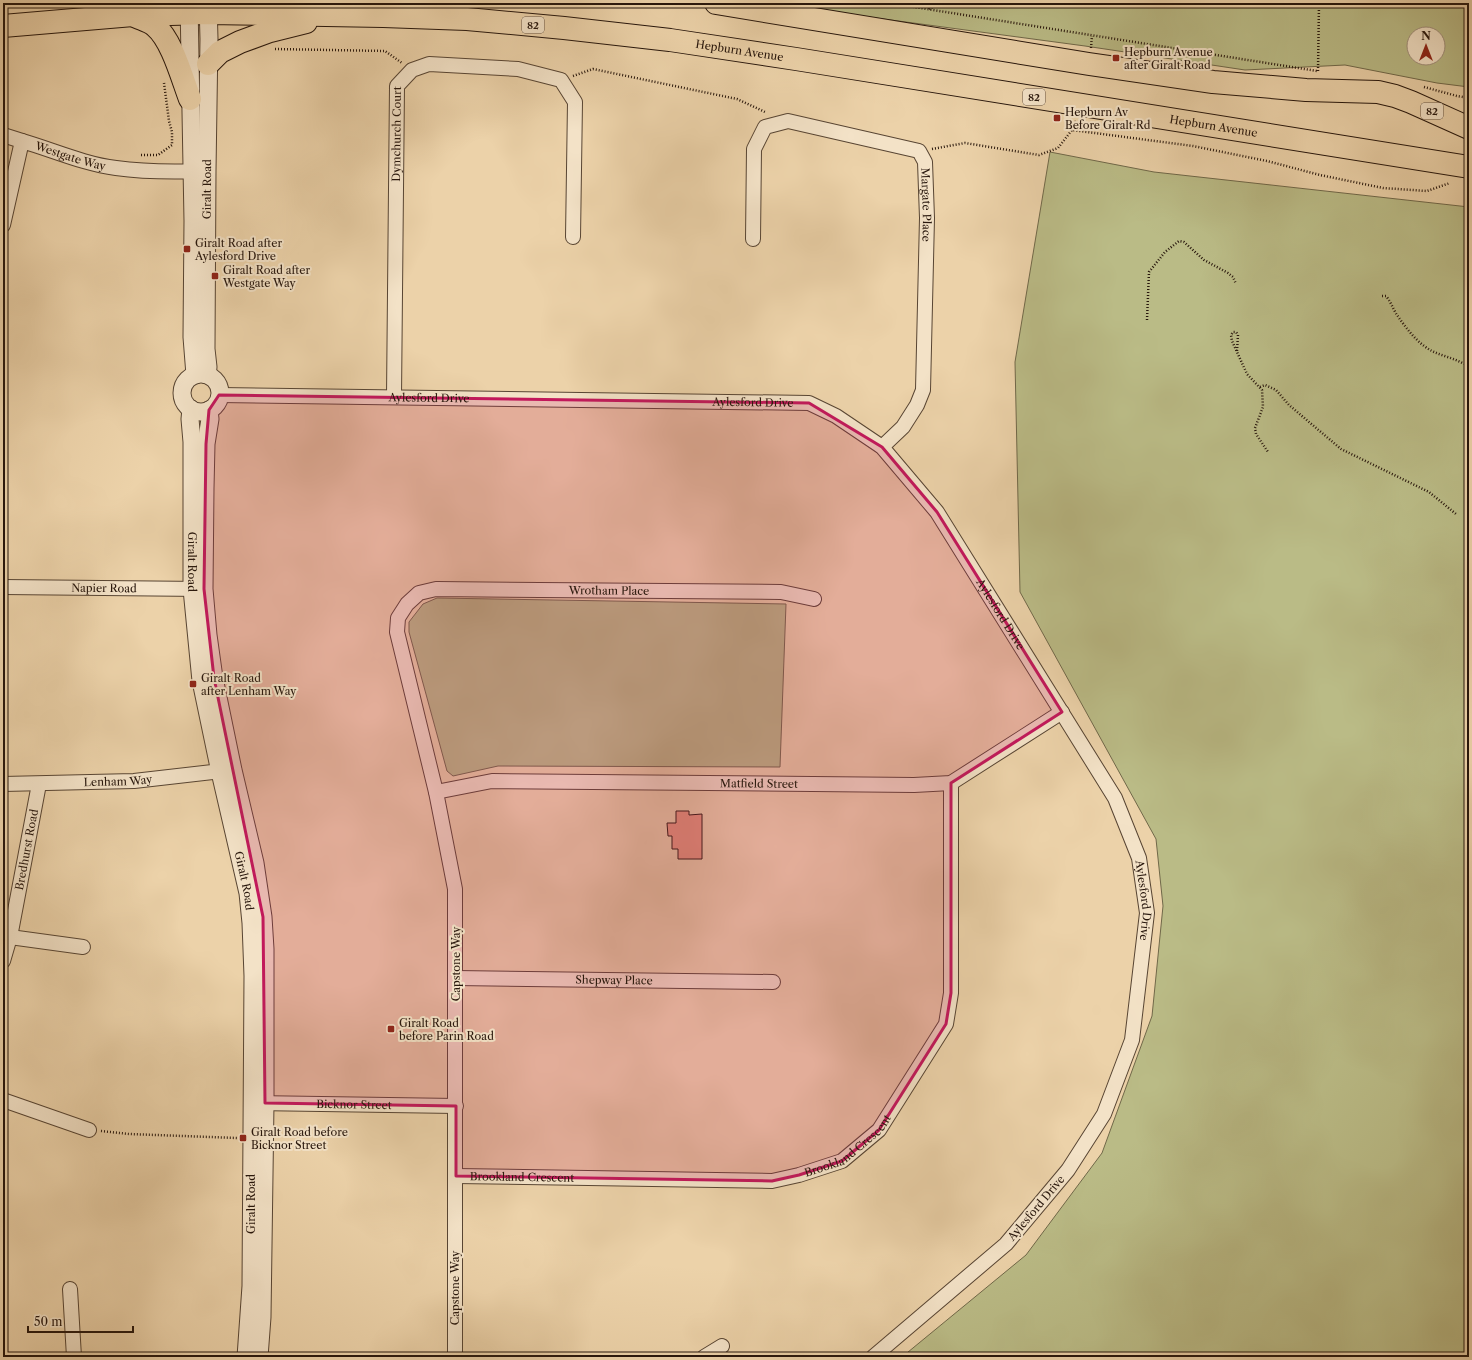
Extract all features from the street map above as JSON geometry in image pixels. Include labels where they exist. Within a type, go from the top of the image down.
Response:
[{"type":"main road","name":"82","points":[[716,3],[1089,64],[1213,82],[1306,90],[1378,92],[1412,102],[1469,128]]},
{"type":"main road","name":"Hepburn Avenue","points":[[3,26],[199,8],[328,15],[467,20],[564,28],[670,40],[1082,105],[1463,174]]},
{"type":"main road","points":[[133,15],[154,25],[162,33],[169,45],[190,99]]},
{"type":"main road","points":[[208,64],[220,52],[240,42],[270,31],[328,15]]},
{"type":"street","name":"Giralt Road","points":[[199,8],[208,64],[199,171],[192,337],[201,375]]},
{"type":"street","name":"Giralt Road","points":[[199,8],[190,99],[199,171]]},
{"type":"street","name":"Dymchurch Court","points":[[394,396],[397,86],[412,70],[429,64],[518,69],[561,80]]},
{"type":"street","points":[[561,80],[575,102],[573,238]]},
{"type":"street","points":[[753,239],[754,149],[765,127],[788,121],[920,151]]},
{"type":"street","points":[[3,135],[22,141]]},
{"type":"street","name":"Westgate Way","points":[[3,225],[22,141],[116,168],[199,171]]},
{"type":"street","name":"Margate Place","points":[[882,447],[903,427],[917,405],[923,390],[927,218],[925,162],[920,151]]},
{"type":"street","points":[[201,375],[216,383],[219,395],[217,402],[209,410],[202,412],[191,409],[184,402],[182,393],[184,383],[189,378],[201,375]]},
{"type":"street","name":"Aylesford Drive","points":[[219,395],[809,402],[836,416],[882,447],[936,512],[1115,798],[1138,858],[1147,913],[1132,1040],[1104,1114],[1068,1170],[1006,1244],[873,1357]]},
{"type":"street","name":"Giralt Road","points":[[191,409],[190,419],[201,681],[226,771],[248,893],[251,923],[259,1103],[262,1316],[259,1357]]},
{"type":"street","name":"Giralt Road","points":[[198,589],[206,444],[210,420],[209,410]]},
{"type":"street","name":"Napier Road","points":[[3,587],[198,589]]},
{"type":"street","name":"Wrotham Place","points":[[407,604],[419,593],[436,589],[781,592],[814,599]]},
{"type":"street","name":"Capstone Way","points":[[407,604],[398,618],[397,632],[436,792],[455,889],[455,1357]]},
{"type":"street","name":"Matfield Street","points":[[436,792],[492,781],[914,785],[951,783],[1062,712]]},
{"type":"street","name":"Lenham Way","points":[[3,784],[134,781],[226,771]]},
{"type":"street","name":"Brookland Crescent","points":[[456,1176],[772,1181],[799,1175],[842,1161],[879,1130],[946,1024],[951,993],[951,783]]},
{"type":"street","name":"Bredhurst Road","points":[[3,961],[10,937],[39,784]]},
{"type":"street","points":[[10,937],[83,947]]},
{"type":"street","name":"Shepway Place","points":[[456,978],[773,982]]},
{"type":"street","points":[[3,1100],[89,1130]]},
{"type":"street","name":"Giralt Road","points":[[246,1357],[251,1286],[252,1139],[259,1103]]},
{"type":"street","name":"Bicknor Street","points":[[259,1103],[456,1106]]},
{"type":"street","points":[[70,1289],[74,1357]]},
{"type":"street","points":[[704,1357],[722,1346]]},
{"type":"path","points":[[889,3],[1167,47],[1226,58],[1325,72]]},
{"type":"path","points":[[928,9],[940,3]]},
{"type":"path","points":[[1318,71],[1319,3]]},
{"type":"path","points":[[1089,64],[1092,36]]},
{"type":"path","points":[[270,49],[384,51],[412,70]]},
{"type":"path","points":[[561,80],[593,69],[736,99],[788,121]]},
{"type":"path","points":[[1417,85],[1469,98]]},
{"type":"path","points":[[920,151],[965,144],[1039,155],[1058,148],[1072,130],[1082,105]]},
{"type":"path","points":[[1072,130],[1193,146],[1267,161],[1320,175],[1383,188],[1427,191],[1463,174]]},
{"type":"path","points":[[137,155],[158,155],[172,145]]},
{"type":"path","points":[[1147,320],[1149,272],[1165,252],[1179,241],[1184,242],[1204,260],[1228,273],[1233,277],[1236,284]]},
{"type":"path","points":[[1382,296],[1386,296],[1412,334],[1423,345],[1464,364]]},
{"type":"path","points":[[1237,351],[1238,335],[1236,332],[1233,332],[1231,335],[1237,351],[1247,374],[1260,386],[1262,390],[1263,407],[1255,428],[1256,434],[1268,452]]},
{"type":"path","points":[[1260,386],[1265,385],[1276,390],[1289,405],[1341,449],[1428,492],[1456,514]]},
{"type":"path","points":[[89,1130],[129,1134],[252,1139]]},
{"type":"highlighted area","points":[[219,395],[809,403],[882,447],[937,512],[1062,712],[951,783],[951,993],[946,1024],[879,1130],[842,1161],[799,1175],[772,1181],[456,1176],[456,1106],[265,1103],[263,917],[214,678],[204,589],[206,444],[209,410]]},
{"type":"green space","points":[[764,3],[1469,3],[1469,87],[1437,83],[1345,65],[1245,70],[1085,46]]},
{"type":"green space","points":[[1050,152],[1154,172],[1469,207],[1469,1357],[902,1357],[1026,1255],[1102,1153],[1152,1016],[1163,906],[1156,839],[1020,592],[1015,362]]},
{"type":"green space","points":[[437,598],[786,604],[780,767],[498,766],[453,776],[447,771],[409,632],[409,622],[423,604]]},
{"type":"building","points":[[676,811],[689,811],[689,815],[702,814],[702,859],[678,859],[678,849],[672,849],[672,836],[668,836],[667,823],[676,823]]},
{"type":"place","name":"Hepburn Avenue after Giralt Road","points":[[1116,58]]},
{"type":"place","name":"Hepburn Av Before Giralt Rd","points":[[1057,118]]},
{"type":"place","name":"Giralt Road after Aylesford Drive","points":[[187,249]]},
{"type":"place","name":"Giralt Road after Westgate Way","points":[[215,276]]},
{"type":"place","name":"Giralt Road after Lenham Way","points":[[193,684]]},
{"type":"place","name":"Giralt Road before Parin Road","points":[[391,1029]]},
{"type":"place","name":"Giralt Road before Bicknor Street","points":[[243,1138]]}]
